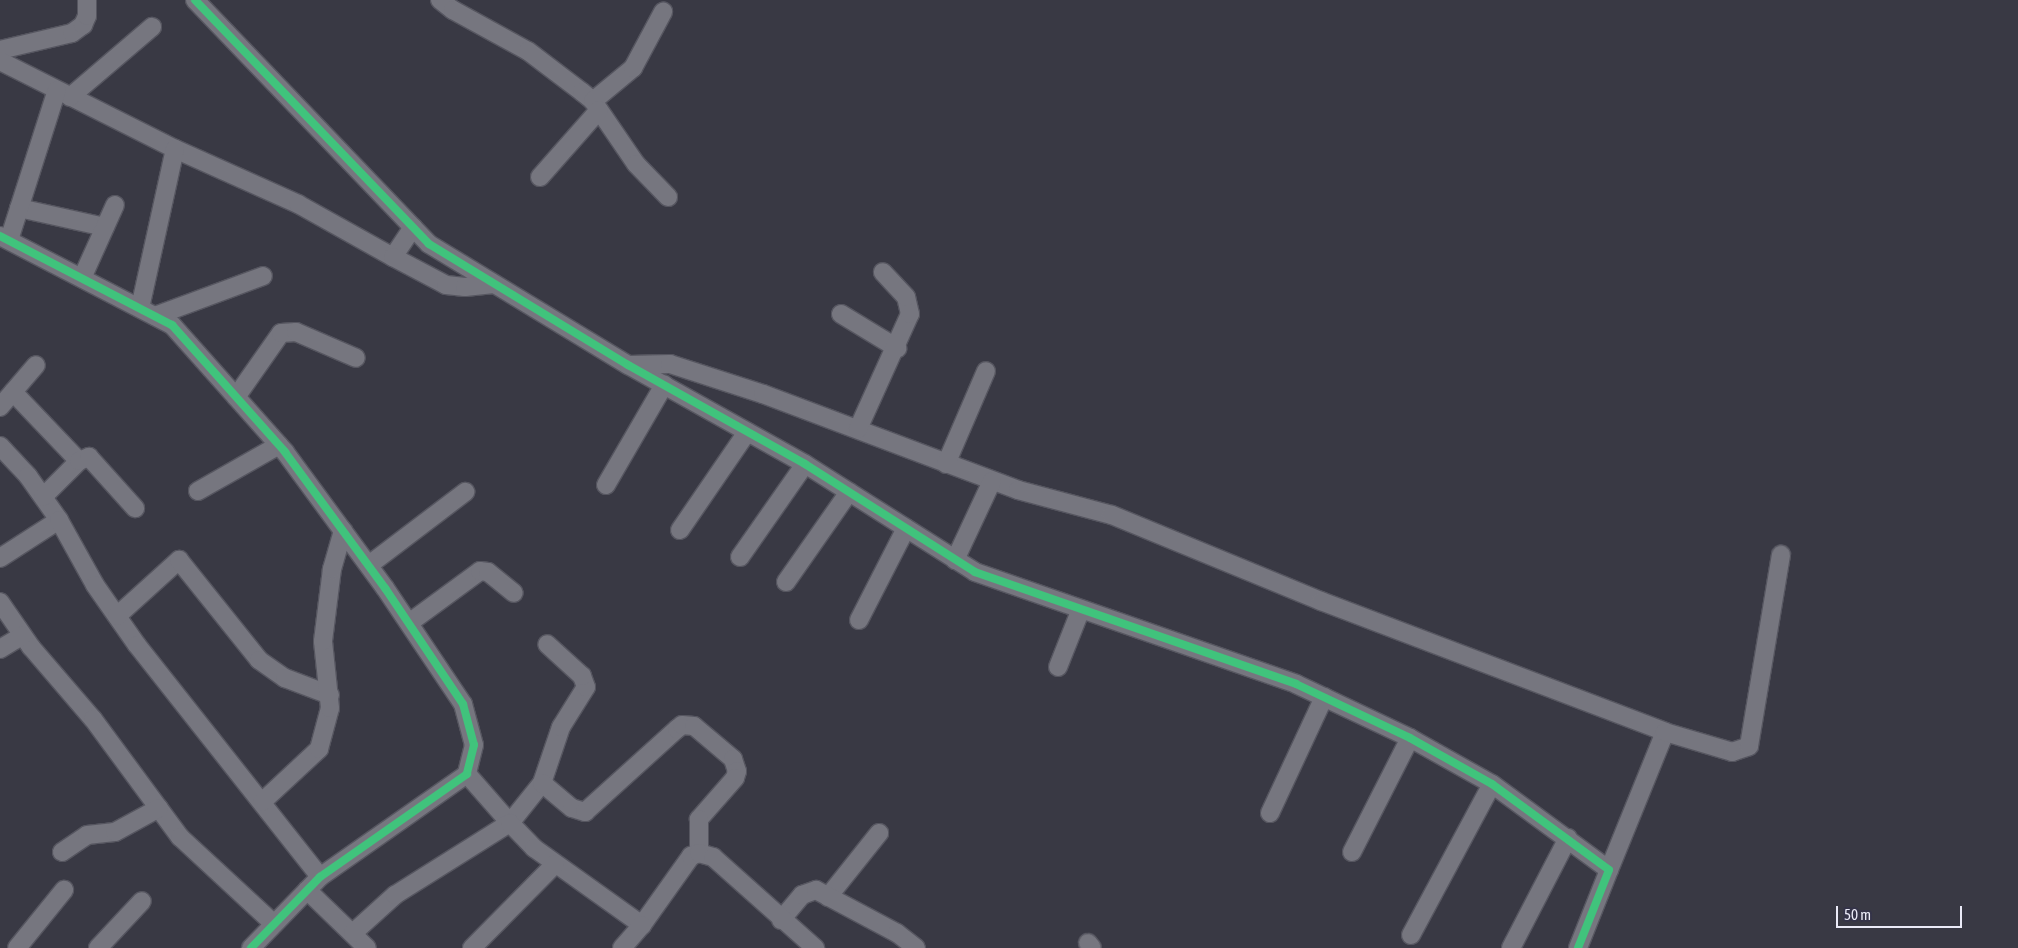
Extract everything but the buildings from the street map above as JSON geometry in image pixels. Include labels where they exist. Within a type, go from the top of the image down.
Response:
[{"type":"street","points":[[0,50],[72,33],[83,26],[87,16],[87,0]]},
{"type":"street","points":[[195,0],[429,244],[494,284],[664,386],[805,464],[975,572],[1296,684],[1324,697],[1410,738],[1492,784],[1568,838],[1609,870]]},
{"type":"street","points":[[452,3],[528,51],[596,106],[636,164],[668,197]]},
{"type":"street","points":[[540,176],[596,106],[633,68],[663,12]]},
{"type":"street","points":[[152,27],[63,93],[19,208],[4,238],[172,324],[279,445],[369,565],[463,704],[474,745],[467,774],[320,877],[251,948]]},
{"type":"street","points":[[0,61],[175,149],[298,204],[446,285],[465,287],[494,284]]},
{"type":"street","points":[[147,312],[175,149]]},
{"type":"street","points":[[82,278],[115,205]]},
{"type":"street","points":[[19,208],[105,227]]},
{"type":"street","points":[[393,257],[413,227]]},
{"type":"street","points":[[858,429],[908,324],[910,306],[883,272]]},
{"type":"street","points":[[147,312],[263,276]]},
{"type":"street","points":[[841,314],[897,348]]},
{"type":"street","points":[[236,397],[281,333],[296,332],[356,358]]},
{"type":"street","points":[[628,365],[670,364],[858,429],[992,481],[1112,515],[1321,601],[1665,732],[1732,752],[1749,746],[1754,734],[1781,555]]},
{"type":"street","points":[[0,407],[36,365]]},
{"type":"street","points":[[946,464],[986,371]]},
{"type":"street","points":[[606,485],[664,386]]},
{"type":"street","points":[[13,392],[79,461]]},
{"type":"street","points":[[680,530],[747,432]]},
{"type":"street","points":[[198,491],[279,445]]},
{"type":"street","points":[[0,446],[43,497],[59,520],[117,616],[320,877]]},
{"type":"street","points":[[43,497],[83,458],[94,460],[135,508]]},
{"type":"street","points":[[740,557],[805,464]]},
{"type":"street","points":[[955,560],[992,481]]},
{"type":"street","points":[[369,565],[465,492]]},
{"type":"street","points":[[786,582],[849,492]]},
{"type":"street","points":[[0,558],[59,520]]},
{"type":"street","points":[[859,620],[906,528]]},
{"type":"street","points":[[262,802],[319,749],[330,708],[323,641],[332,569],[343,531]]},
{"type":"street","points":[[117,616],[178,560],[259,660],[285,678],[330,695]]},
{"type":"street","points":[[409,623],[480,571],[488,572],[514,593]]},
{"type":"street","points":[[0,602],[22,636],[93,719],[180,837],[274,924]]},
{"type":"street","points":[[1058,667],[1081,609]]},
{"type":"street","points":[[0,649],[22,636]]},
{"type":"street","points":[[353,933],[395,895],[510,823],[542,782],[561,727],[586,687],[582,676],[547,644]]},
{"type":"street","points":[[1270,813],[1324,697]]},
{"type":"street","points":[[542,782],[572,808],[585,812],[682,725],[694,726],[733,759],[737,771],[735,778],[699,819],[699,854]]},
{"type":"street","points":[[1578,948],[1665,732]]},
{"type":"street","points":[[1352,852],[1410,738]]},
{"type":"street","points":[[467,774],[534,848],[642,925]]},
{"type":"street","points":[[1411,935],[1492,784]]},
{"type":"street","points":[[62,852],[87,835],[115,832],[159,808]]},
{"type":"street","points":[[828,897],[879,833]]},
{"type":"street","points":[[1511,948],[1568,838]]},
{"type":"street","points":[[622,948],[642,925],[691,856],[699,854],[713,857],[781,920],[815,948]]},
{"type":"street","points":[[472,948],[555,864]]},
{"type":"street","points":[[17,948],[64,890]]},
{"type":"street","points":[[307,890],[367,948]]},
{"type":"street","points":[[781,920],[809,890],[828,897],[897,933],[916,948]]},
{"type":"street","points":[[98,948],[142,901]]},
{"type":"cycle path","points":[[195,0],[429,244],[628,365],[805,464],[975,572],[1296,684],[1410,738],[1492,784],[1609,870],[1578,948]]},
{"type":"cycle path","points":[[0,236],[172,325],[285,452],[385,588],[463,704],[474,745],[467,774],[320,877],[251,948]]}]
